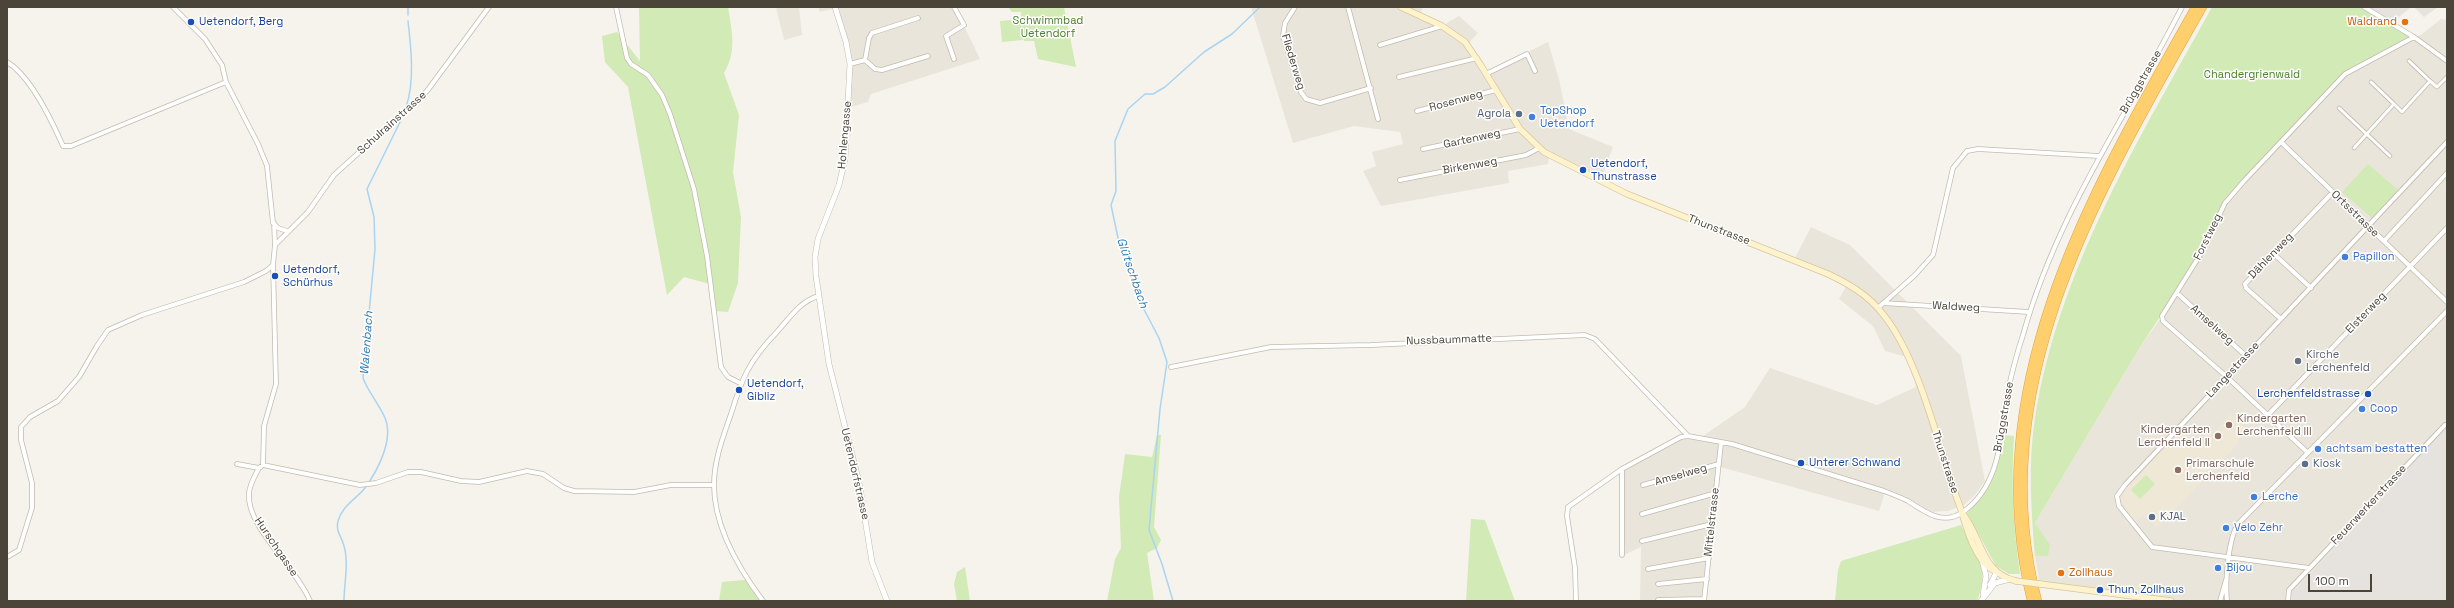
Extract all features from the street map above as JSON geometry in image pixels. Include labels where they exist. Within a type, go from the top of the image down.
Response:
[{"type":"highway","points":[[2031,601],[2020,544],[2017,476],[2023,407],[2038,339],[2063,265],[2095,192],[2195,7]]},
{"type":"highway","points":[[2038,601],[2025,532],[2023,476],[2029,408],[2044,341],[2067,272],[2098,200],[2137,124],[2202,7]]},
{"type":"main road","name":"Thunstrasse","points":[[1401,7],[1442,26],[1462,40],[1477,58],[1520,129],[1539,148],[1621,192],[1824,272],[1857,290],[1878,308],[1894,328],[1909,359],[1962,513]]},
{"type":"main road","points":[[1962,513],[1964,522],[1982,560],[1995,572],[2010,579],[2171,601]]},
{"type":"main road","points":[[1962,513],[1995,572]]},
{"type":"street","points":[[173,7],[205,39],[222,65],[226,82],[258,144],[267,166],[274,223],[275,245],[273,276],[276,384],[264,426],[263,465]]},
{"type":"street","name":"Schulrainstrasse","points":[[275,245],[287,231],[308,212],[334,175],[427,91],[489,7]]},
{"type":"street","points":[[616,7],[627,58],[631,64],[651,78],[670,114],[694,189],[702,229],[721,367],[728,377],[740,383]]},
{"type":"street","name":"Hohlengasse","points":[[820,296],[817,285],[815,262],[817,245],[839,184],[844,159],[850,64],[846,42],[835,7]]},
{"type":"street","points":[[954,7],[964,25],[946,36],[954,59]]},
{"type":"street","name":"Fliederweg","points":[[1295,7],[1285,23],[1283,36],[1302,92],[1306,99],[1320,103],[1370,88]]},
{"type":"street","points":[[1348,7],[1378,119]]},
{"type":"street","name":"Brüggstrasse","points":[[1962,513],[1981,492],[1996,464],[2001,444],[2009,385],[2029,312],[2061,230],[2099,156],[2182,7]]},
{"type":"street","points":[[2364,7],[2414,37],[2447,61]]},
{"type":"street","points":[[866,60],[869,38],[872,33],[918,18]]},
{"type":"street","points":[[1380,45],[1442,26]]},
{"type":"street","name":"Forstweg","points":[[2307,452],[2227,377],[2163,321],[2162,316],[2200,255],[2225,203],[2345,74],[2414,37]]},
{"type":"street","points":[[1486,74],[1527,54],[1535,71]]},
{"type":"street","points":[[866,60],[875,69],[882,70],[928,56]]},
{"type":"street","points":[[1399,77],[1477,58]]},
{"type":"street","points":[[850,64],[866,60]]},
{"type":"street","points":[[2409,61],[2437,88],[2447,77]]},
{"type":"street","points":[[7,62],[22,75],[50,118],[63,146],[79,143],[226,82]]},
{"type":"street","points":[[2371,82],[2402,112],[2430,81]]},
{"type":"street","name":"Rosenweg","points":[[1417,112],[1496,90]]},
{"type":"street","points":[[2354,148],[2394,104]]},
{"type":"street","points":[[2339,108],[2390,156]]},
{"type":"street","name":"Gartenweg","points":[[1423,149],[1520,129]]},
{"type":"street","name":"Ortsstrasse","points":[[2281,142],[2447,302]]},
{"type":"street","name":"Langestrasse","points":[[2229,558],[2152,547],[2119,506],[2116,500],[2125,485],[2447,142]]},
{"type":"street","name":"Birkenweg","points":[[1400,180],[1526,155],[1539,148]]},
{"type":"street","points":[[1878,308],[1915,275],[1933,254],[1953,168],[1966,151],[1978,149],[2099,156]]},
{"type":"street","points":[[2384,240],[2447,173]]},
{"type":"street","name":"Dählenweg","points":[[2281,319],[2245,286],[2333,192]]},
{"type":"street","points":[[274,223],[278,228],[287,231]]},
{"type":"street","name":"Elsterweg","points":[[2268,415],[2447,228]]},
{"type":"street","points":[[2274,254],[2311,288]]},
{"type":"street","points":[[7,557],[19,550],[32,508],[32,483],[21,440],[21,427],[30,416],[58,401],[79,377],[96,346],[108,330],[142,315],[244,282],[266,271],[273,265]]},
{"type":"street","points":[[266,271],[273,276]]},
{"type":"street","name":"Amselweg","points":[[2177,293],[2246,356]]},
{"type":"street","points":[[763,601],[746,579],[719,517],[714,485],[719,449],[740,383],[751,363],[765,344],[806,302],[820,296]]},
{"type":"street","name":"Uetendorfstrasse","points":[[820,296],[826,346],[860,489],[872,562],[887,601]]},
{"type":"street","name":"Waldweg","points":[[1883,303],[2029,312]]},
{"type":"street","points":[[2220,601],[2226,580],[2233,534],[2238,524],[2447,311]]},
{"type":"street","name":"Nussbaummatte","points":[[1171,367],[1271,347],[1371,345],[1585,334],[1595,339],[1688,436]]},
{"type":"street","name":"Feuerwerkerstrasse","points":[[2288,601],[2289,590],[2445,425]]},
{"type":"street","points":[[1576,601],[1567,509],[1622,469],[1664,444],[1688,436],[1732,444],[1893,494],[1935,517],[1950,517],[1962,513]]},
{"type":"street","name":"Mittelstrasse","points":[[1704,600],[1721,443]]},
{"type":"street","points":[[237,464],[259,468],[263,465],[367,485],[408,472],[421,472],[461,481],[479,482],[527,471],[543,474],[564,488],[574,490],[634,492],[671,485],[714,485]]},
{"type":"street","name":"Amselweg","points":[[1643,485],[1719,464]]},
{"type":"street","name":"Hurschgasse","points":[[259,468],[250,488],[250,505],[258,523],[302,584],[310,601]]},
{"type":"street","points":[[1622,469],[1622,555]]},
{"type":"street","points":[[1642,514],[1716,493]]},
{"type":"street","points":[[1642,541],[1712,524]]},
{"type":"street","points":[[1648,569],[1709,558]]},
{"type":"street","points":[[2229,558],[2309,568]]},
{"type":"street","points":[[1982,560],[1986,583],[1982,599]]},
{"type":"street","points":[[1986,583],[1995,572]]},
{"type":"street","points":[[1982,599],[1988,590],[1995,572]]},
{"type":"street","points":[[1658,584],[1706,579]]},
{"type":"street","points":[[1988,590],[1998,582],[2010,579]]},
{"type":"street","points":[[2226,580],[2227,601]]},
{"type":"street","points":[[1658,600],[1704,600]]},
{"type":"shaded area","points":[[776,7],[799,7],[802,35],[784,40]]},
{"type":"shaded area","points":[[818,7],[955,7],[980,59],[871,94],[868,102],[848,108],[850,63],[836,8],[820,12]]},
{"type":"shaded area","points":[[1251,7],[1423,7],[1420,15],[1442,26],[1459,16],[1478,33],[1467,45],[1486,72],[1548,42],[1559,79],[1569,129],[1613,147],[1600,182],[1549,155],[1548,164],[1508,171],[1509,183],[1381,206],[1363,171],[1376,166],[1372,152],[1403,144],[1400,132],[1354,126],[1293,143]]},
{"type":"shaded area","points":[[2369,7],[2411,7],[2393,22]]},
{"type":"shaded area","points":[[2414,7],[2438,7],[2424,17]]},
{"type":"shaded area","points":[[2441,19],[2447,20],[2447,418],[2442,423],[2446,426],[2388,487],[2389,492],[2291,593],[2292,601],[2171,601],[2040,584],[2035,556],[2048,556],[2035,523],[2137,352],[2162,316],[2225,203],[2341,77],[2422,34]]},
{"type":"shaded area","points":[[1811,227],[1850,245],[1961,356],[1985,481],[1975,495],[1964,505],[1948,511],[1930,512],[1907,497],[1886,489],[1879,511],[1717,466],[1703,601],[1640,601],[1641,547],[1624,555],[1623,470],[1674,441],[1703,436],[1745,407],[1770,368],[1877,405],[1916,387],[1910,354],[1903,356],[1885,351],[1873,326],[1839,299],[1849,281],[1795,258]]},
{"type":"shaded area","name":"Primarschule Lerchenfeld","points":[[2231,414],[2248,430],[2237,443],[2238,444],[2157,528],[2144,515],[2135,522],[2120,500],[2127,487],[2181,430],[2200,447]]},
{"type":"shaded area","points":[[2447,418],[2447,601],[2292,601],[2291,593],[2389,492],[2388,488],[2446,426],[2442,423]]},
{"type":"green space","points":[[639,7],[728,7],[732,33],[732,49],[731,57],[724,73],[739,115],[733,172],[741,217],[738,283],[728,312],[715,311],[710,284],[684,277],[667,295],[628,87],[605,62],[602,36],[617,32],[640,61]]},
{"type":"green space","name":"Schwimmbad Uetendorf","points":[[1008,7],[1064,7],[1076,67],[1038,59],[1034,41],[1024,41],[1021,20],[1023,40],[1002,42],[1000,21],[1021,19],[1021,12],[1012,12]]},
{"type":"green space","name":"Chandergrienwald","points":[[2212,7],[2364,7],[2414,37],[2345,74],[2225,203],[2203,250],[2137,352],[2035,523],[2050,545],[2048,556],[2035,556],[2032,522],[2031,452],[2035,418],[2047,362],[2063,308],[2083,256],[2106,205],[2157,105]]},
{"type":"green space","points":[[2368,164],[2398,190],[2372,218],[2342,192]]},
{"type":"green space","points":[[1157,435],[1161,435],[1154,527],[1161,540],[1157,548],[1147,553],[1154,601],[1107,601],[1115,559],[1121,548],[1119,497],[1125,454],[1152,457]]},
{"type":"green space","points":[[2004,435],[2014,436],[2013,505],[2020,574],[2009,574],[1996,566],[1967,513],[1990,485],[1999,454],[2003,454]]},
{"type":"green space","points":[[2146,475],[2155,484],[2140,499],[2131,490]]},
{"type":"green space","points":[[1471,519],[1485,520],[1515,601],[1466,601]]},
{"type":"green space","points":[[1961,525],[1976,553],[1982,570],[1983,579],[1977,601],[1835,601],[1838,570],[1841,561]]},
{"type":"green space","points":[[965,567],[970,601],[957,601],[954,584],[957,572]]},
{"type":"green space","points":[[745,580],[760,601],[719,601],[722,582]]},
{"type":"waterway","name":"Walenbach","points":[[408,7],[408,15]]},
{"type":"waterway","name":"Glütschbach","points":[[1173,601],[1162,564],[1149,530],[1160,409],[1167,362],[1159,338],[1139,300],[1130,274],[1130,263],[1118,238],[1111,205],[1116,191],[1115,141],[1128,109],[1145,94],[1153,94],[1165,87],[1204,52],[1232,34],[1260,7]]},
{"type":"waterway","points":[[406,107],[411,87],[411,53],[408,21]]},
{"type":"waterway","name":"Walenbach","points":[[344,601],[346,559],[344,546],[337,528],[338,521],[343,511],[365,488],[375,472],[383,454],[388,435],[385,418],[363,378],[375,249],[374,217],[367,189],[401,120]]},
{"type":"place","name":"Uetendorf, Berg","points":[[191,22]]},
{"type":"place","name":"Waldrand","points":[[2405,22]]},
{"type":"place","name":"Agrola","points":[[1519,114]]},
{"type":"place","name":"TopShop Uetendorf","points":[[1532,117]]},
{"type":"place","name":"Uetendorf, Thunstrasse","points":[[1583,170]]},
{"type":"place","name":"Papillon","points":[[2345,257]]},
{"type":"place","name":"Uetendorf, Schürhus","points":[[275,276]]},
{"type":"place","name":"Kirche Lerchenfeld","points":[[2298,361]]},
{"type":"place","name":"Uetendorf, Gibliz","points":[[739,390]]},
{"type":"place","name":"Lerchenfeldstrasse","points":[[2368,394]]},
{"type":"place","name":"Coop","points":[[2362,409]]},
{"type":"place","name":"Kindergarten Lerchenfeld III","points":[[2229,425]]},
{"type":"place","name":"Kindergarten Lerchenfeld II","points":[[2218,436]]},
{"type":"place","name":"achtsam bestatten","points":[[2318,449]]},
{"type":"place","name":"Unterer Schwand","points":[[1801,463]]},
{"type":"place","name":"Kiosk","points":[[2305,464]]},
{"type":"place","name":"Primarschule Lerchenfeld","points":[[2178,470]]},
{"type":"place","name":"Lerche","points":[[2254,497]]},
{"type":"place","name":"KJAL","points":[[2152,517]]},
{"type":"place","name":"Velo Zehr","points":[[2226,528]]},
{"type":"place","name":"Bijou","points":[[2218,568]]},
{"type":"place","name":"Zollhaus","points":[[2061,573]]},
{"type":"place","name":"Thun, Zollhaus","points":[[2100,590]]}]
